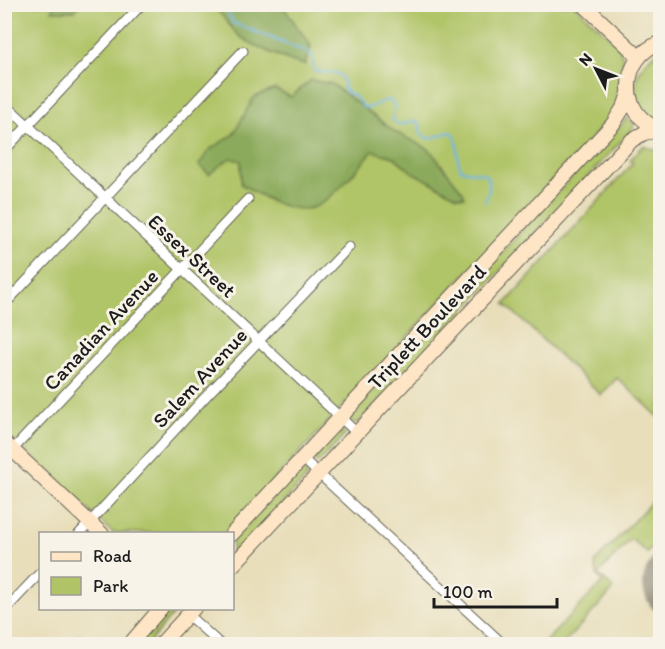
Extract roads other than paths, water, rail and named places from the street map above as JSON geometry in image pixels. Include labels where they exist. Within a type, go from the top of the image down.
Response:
[{"type":"main road","points":[[583,4],[639,57],[650,48],[660,44]]},
{"type":"main road","name":"Triplett Boulevard","points":[[234,532],[612,124],[625,105],[630,74],[639,57]]},
{"type":"main road","points":[[628,93],[632,106],[640,117],[660,130]]},
{"type":"main road","name":"Triplett Boulevard","points":[[234,564],[632,140],[660,130]]},
{"type":"main road","points":[[7,451],[100,532]]},
{"type":"main road","points":[[130,645],[160,610]]},
{"type":"main road","points":[[161,645],[188,611]]},
{"type":"street","points":[[4,151],[142,4]]},
{"type":"street","points":[[4,305],[243,51]]},
{"type":"street","name":"Essex Street","points":[[4,103],[258,343],[357,433]]},
{"type":"street","name":"Canadian Avenue","points":[[7,451],[248,199]]},
{"type":"street","name":"Salem Avenue","points":[[81,532],[215,386],[349,247]]},
{"type":"street","points":[[303,458],[502,645]]},
{"type":"street","points":[[4,611],[39,574]]},
{"type":"street","points":[[188,611],[220,645]]},
{"type":"waterway","points":[[224,4],[233,23],[312,54],[314,70],[339,75],[342,78],[344,89],[355,96],[363,107],[367,108],[390,100],[395,106],[392,119],[397,123],[414,121],[419,123],[421,134],[428,139],[450,132],[454,134],[458,162],[462,170],[485,174],[489,180],[485,202]]}]
